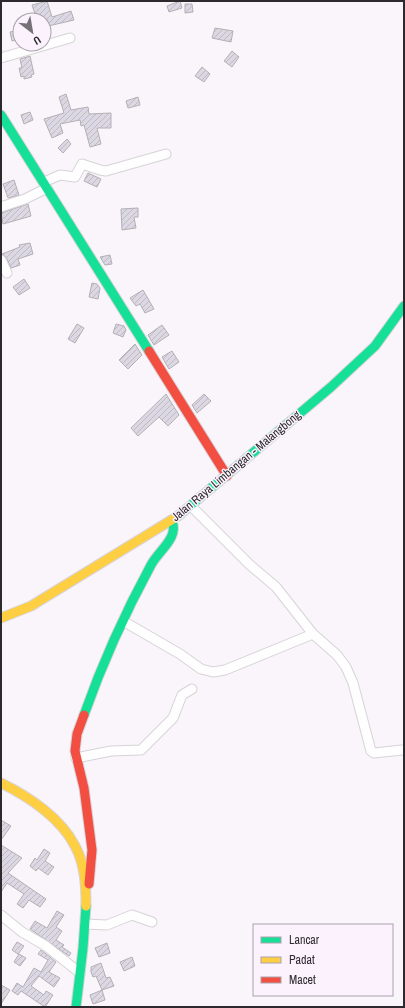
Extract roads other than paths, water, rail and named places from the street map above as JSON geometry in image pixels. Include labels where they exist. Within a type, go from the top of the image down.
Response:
[{"type":"main road","points":[[1,115],[4,126],[46,185],[227,476]]},
{"type":"main road","name":"Jalan Raya Limbangan - Malangbong","points":[[1,618],[31,606],[172,520],[191,506],[331,387],[375,346],[404,306]]},
{"type":"main road","points":[[76,1007],[92,850],[84,788],[76,758],[75,746],[79,726],[135,594],[154,560],[174,536],[175,528],[172,520]]},
{"type":"main road","points":[[1,783],[15,789],[40,808],[60,824],[70,837],[81,862],[86,900]]},
{"type":"street","points":[[1,58],[70,38]]},
{"type":"street","points":[[1,207],[26,199],[60,175],[75,177],[82,164],[100,170],[106,170],[166,154]]},
{"type":"street","points":[[1,260],[7,273]]},
{"type":"street","points":[[191,506],[250,565],[276,588],[313,634],[337,655],[350,675],[371,751],[374,753],[402,750]]},
{"type":"street","points":[[123,621],[180,654],[201,669],[213,672],[225,670],[313,634]]},
{"type":"street","points":[[76,758],[111,751],[141,750],[173,718],[182,695],[192,689]]},
{"type":"street","points":[[1,915],[22,932],[46,946],[80,974]]},
{"type":"street","points":[[85,924],[107,925],[132,915],[152,922]]}]
